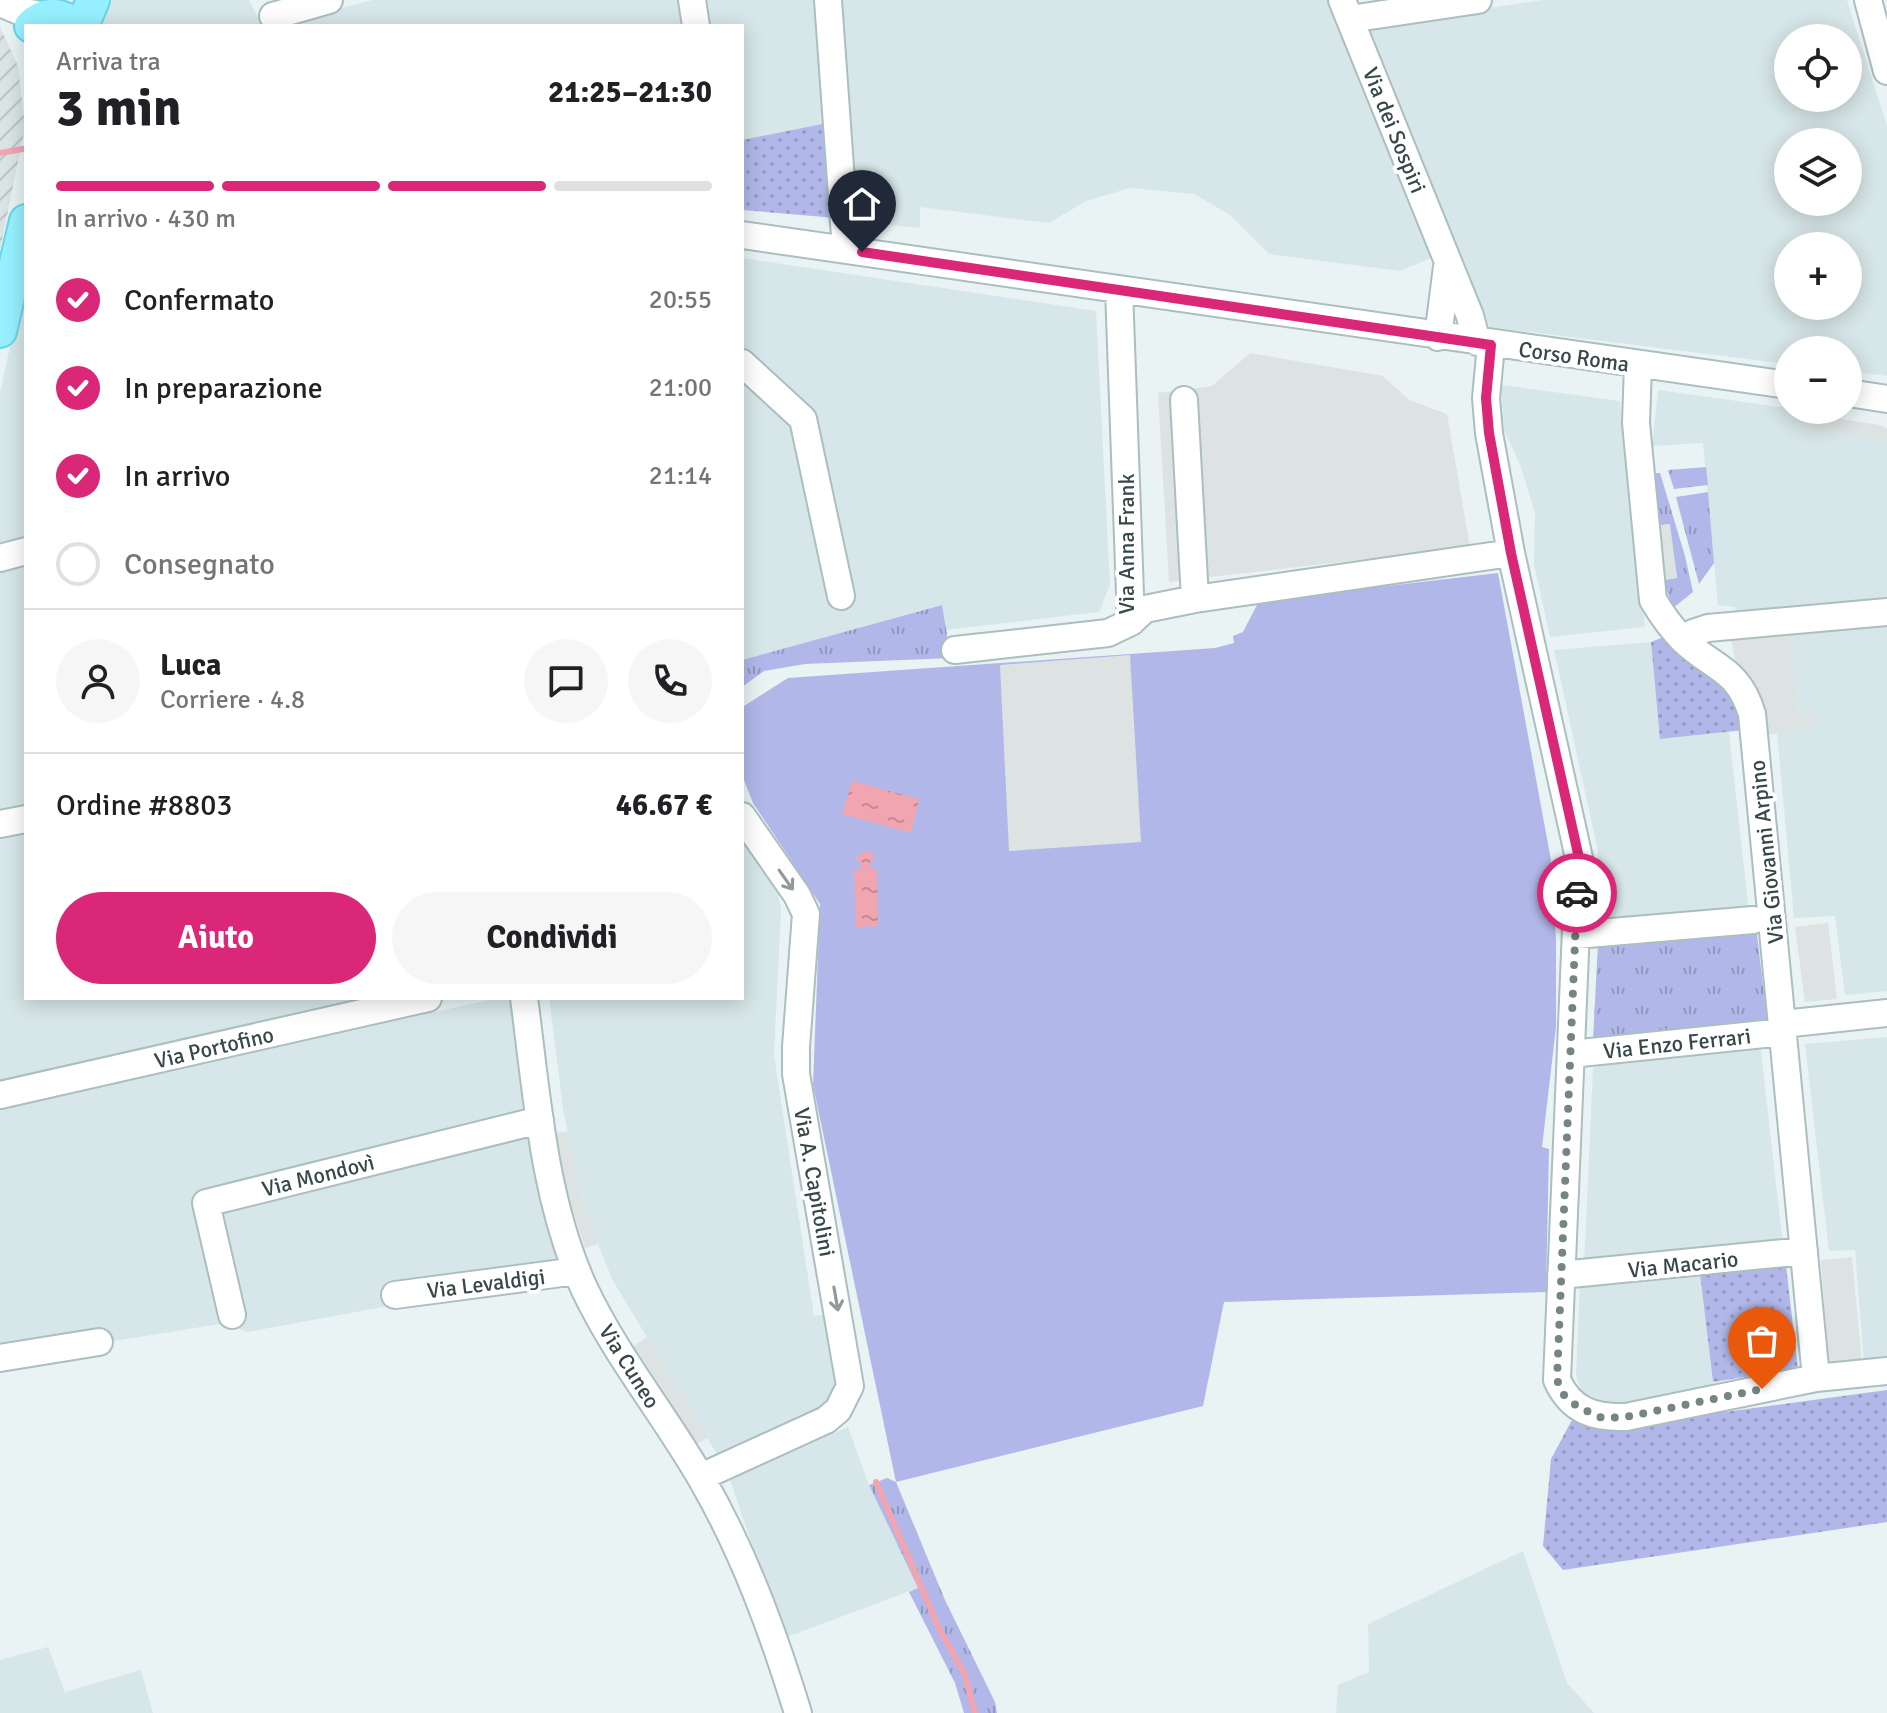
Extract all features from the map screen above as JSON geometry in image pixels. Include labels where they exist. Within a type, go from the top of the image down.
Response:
[{"type":"main road","points":[[61,18],[93,0]]},
{"type":"main road","points":[[0,331],[24,229]]},
{"type":"street","points":[[272,14],[329,0]]},
{"type":"street","points":[[692,0],[696,24]]},
{"type":"street","points":[[828,0],[846,250]]},
{"type":"street","points":[[1346,10],[1478,0]]},
{"type":"street","points":[[1868,0],[1887,71]]},
{"type":"street","points":[[0,4],[19,11],[61,18]]},
{"type":"street","points":[[0,4],[24,40]]},
{"type":"street","name":"Via dei Sospiri","points":[[1346,10],[1484,344],[1488,421],[1511,553],[1579,858],[1557,1380],[1564,1395],[1578,1407],[1602,1418],[1626,1417],[1816,1378]]},
{"type":"street","name":"Corso Roma","points":[[744,235],[1484,344],[1774,383]]},
{"type":"street","name":"Via dei Sospiri","points":[[1438,337],[1448,259]]},
{"type":"street","name":"Via Anna Frank","points":[[955,650],[1108,633],[1131,622],[1119,289]]},
{"type":"street","points":[[744,365],[803,419],[841,596]]},
{"type":"street","name":"Via Giovanni Arpino","points":[[1638,365],[1636,423],[1653,600],[1668,624],[1684,641],[1717,663],[1734,679],[1747,698],[1752,714],[1816,1378]]},
{"type":"street","points":[[1862,395],[1887,399]]},
{"type":"street","points":[[1184,400],[1195,599]]},
{"type":"street","points":[[0,558],[24,552]]},
{"type":"street","points":[[1131,622],[1145,609],[1195,599],[1511,553]]},
{"type":"street","points":[[1684,641],[1693,633],[1708,628],[1887,612]]},
{"type":"street","points":[[0,824],[24,819]]},
{"type":"street","name":"Via A. Capitolini","points":[[701,1477],[826,1420],[838,1410],[850,1386],[796,1074],[806,914],[797,895],[744,819]]},
{"type":"street","points":[[1576,935],[1753,920]]},
{"type":"street","name":"Via Portofino","points":[[0,1095],[419,1000]]},
{"type":"street","name":"Via Cuneo","points":[[524,1000],[540,1120],[558,1219],[577,1271],[607,1333],[701,1477],[751,1575],[798,1713]]},
{"type":"street","name":"Via Enzo Ferrari","points":[[1571,1054],[1887,1013]]},
{"type":"street","name":"Via Mondovì","points":[[232,1315],[206,1203],[540,1120]]},
{"type":"street","name":"Via Macario","points":[[1561,1275],[1804,1251]]},
{"type":"street","name":"Via Levaldigi","points":[[395,1295],[577,1271]]},
{"type":"street","points":[[0,1358],[99,1342]]},
{"type":"street","points":[[1816,1378],[1887,1371]]},
{"type":"shaded area","points":[[103,0],[249,0],[261,24],[95,24]]},
{"type":"shaded area","points":[[372,0],[683,0],[686,24],[302,24],[302,19]]},
{"type":"shaded area","points":[[706,0],[822,0],[832,122],[744,140],[744,24],[709,24]]},
{"type":"shaded area","points":[[839,0],[1333,0],[1433,257],[1400,271],[1269,254],[1230,215],[1194,194],[1130,188],[1086,201],[1049,223],[920,207],[920,228],[855,222]]},
{"type":"shaded area","points":[[1543,0],[1847,0],[1855,24],[1774,24],[1774,112],[1862,112],[1862,47],[1887,126],[1887,376],[1862,373],[1862,336],[1774,336],[1774,362],[1490,327],[1364,26]]},
{"type":"shaded area","points":[[0,27],[18,66],[24,132],[0,250]]},
{"type":"shaded area","points":[[744,258],[1096,311],[1110,585],[1099,612],[946,630],[941,605],[744,659]]},
{"type":"shaded area","points":[[24,282],[24,541],[0,547],[0,393]]},
{"type":"shaded area","points":[[1250,353],[1383,376],[1409,400],[1447,414],[1470,547],[1169,582],[1158,393],[1212,386]]},
{"type":"shaded area","points":[[1501,385],[1620,401],[1645,627],[1550,637],[1534,565],[1535,513],[1521,467],[1504,430]]},
{"type":"shaded area","points":[[1658,390],[1774,406],[1774,424],[1810,424],[1811,433],[1879,437],[1887,443],[1887,605],[1736,619],[1735,607],[1718,605],[1703,443],[1652,446]]},
{"type":"shaded area","points":[[1862,422],[1887,429],[1887,443],[1879,437],[1811,433],[1810,424]]},
{"type":"shaded area","points":[[1670,524],[1677,578],[1663,580],[1656,526]]},
{"type":"shaded area","points":[[24,566],[24,1000],[383,1000],[0,1087],[0,572]]},
{"type":"shaded area","points":[[1887,619],[1887,991],[1845,995],[1835,916],[1794,918],[1777,733],[1814,728],[1798,713],[1790,626]]},
{"type":"shaded area","points":[[1790,626],[1798,712],[1815,711],[1815,728],[1765,735],[1735,661],[1730,633]]},
{"type":"shaded area","points":[[1651,642],[1661,739],[1729,732],[1749,913],[1599,924],[1598,851],[1554,650]]},
{"type":"shaded area","points":[[1130,655],[1141,842],[1009,851],[1000,665]]},
{"type":"shaded area","points":[[744,831],[776,882],[781,909],[774,1055],[814,1316],[829,1314],[838,1378],[832,1405],[718,1456],[612,1279],[580,1193],[563,1109],[549,1000],[744,1000]]},
{"type":"shaded area","points":[[1828,923],[1837,999],[1805,1002],[1795,927]]},
{"type":"shaded area","points":[[489,1000],[514,1000],[564,1264],[394,1305],[247,1332],[226,1323],[114,1341],[111,1334],[0,1351],[0,1109]]},
{"type":"shaded area","points":[[1887,1037],[1887,1363],[1864,1365],[1855,1250],[1829,1251],[1805,1044]]},
{"type":"shaded area","points":[[1760,1043],[1783,1245],[1584,1266],[1593,1068],[1611,1058]]},
{"type":"shaded area","points":[[568,1131],[580,1193],[598,1244],[585,1248],[567,1193],[556,1133]]},
{"type":"shaded area","points":[[1852,1257],[1862,1363],[1828,1365],[1821,1260]]},
{"type":"shaded area","points":[[1700,1274],[1714,1391],[1611,1408],[1582,1393],[1576,1375],[1580,1283]]},
{"type":"shaded area","points":[[647,1337],[708,1438],[693,1446],[632,1347]]},
{"type":"shaded area","points":[[848,1427],[869,1485],[918,1588],[784,1638],[730,1480]]},
{"type":"shaded area","points":[[1523,1551],[1567,1683],[1594,1713],[1336,1713],[1338,1685],[1369,1672],[1368,1624]]},
{"type":"shaded area","points":[[48,1647],[65,1692],[141,1670],[153,1713],[0,1713],[0,1660]]},
{"type":"green space","points":[[832,122],[836,218],[744,210],[744,140]]},
{"type":"green space","points":[[1706,467],[1708,485],[1674,489],[1668,470]]},
{"type":"green space","points":[[1650,473],[1660,473],[1693,592],[1673,608],[1663,580],[1677,578],[1669,524],[1656,526]]},
{"type":"green space","points":[[1708,492],[1714,563],[1699,584],[1676,497]]},
{"type":"green space","points":[[1498,573],[1551,860],[1556,940],[1556,1027],[1542,1147],[1549,1149],[1546,1292],[1224,1302],[1203,1406],[896,1482],[813,1085],[820,904],[753,803],[744,780],[744,706],[788,678],[1215,648],[1234,643],[1233,636],[1243,632],[1259,601]]},
{"type":"green space","points":[[942,605],[951,658],[805,664],[764,671],[744,686],[744,659]]},
{"type":"green space","points":[[1666,636],[1713,671],[1736,698],[1745,730],[1660,739],[1651,642]]},
{"type":"green space","points":[[1756,927],[1768,1025],[1593,1040],[1598,943]]},
{"type":"green space","points":[[1786,1265],[1798,1369],[1713,1382],[1700,1274]]},
{"type":"green space","points":[[1887,1390],[1887,1522],[1563,1570],[1543,1546],[1551,1459],[1574,1416],[1600,1429]]},
{"type":"green space","points":[[887,1478],[896,1482],[945,1600],[995,1702],[997,1713],[964,1713],[955,1683],[909,1592],[918,1588],[869,1485]]},
{"type":"water","points":[[852,781],[919,799],[911,833],[842,814]]},
{"type":"water","points":[[865,851],[872,853],[875,860],[870,861],[870,868],[877,869],[878,926],[856,927],[854,869],[861,869],[861,861],[856,861]]},
{"type":"waterway","points":[[0,153],[23,149]]},
{"type":"waterway","points":[[876,1482],[939,1628],[965,1675],[975,1713]]},
{"type":"way so far","points":[[1577,893],[1557,1380],[1564,1395],[1578,1407],[1602,1418],[1626,1417],[1762,1389]]},
{"type":"route","points":[[862,252],[1491,345],[1486,398],[1489,433],[1511,553],[1579,858],[1577,893]]}]
